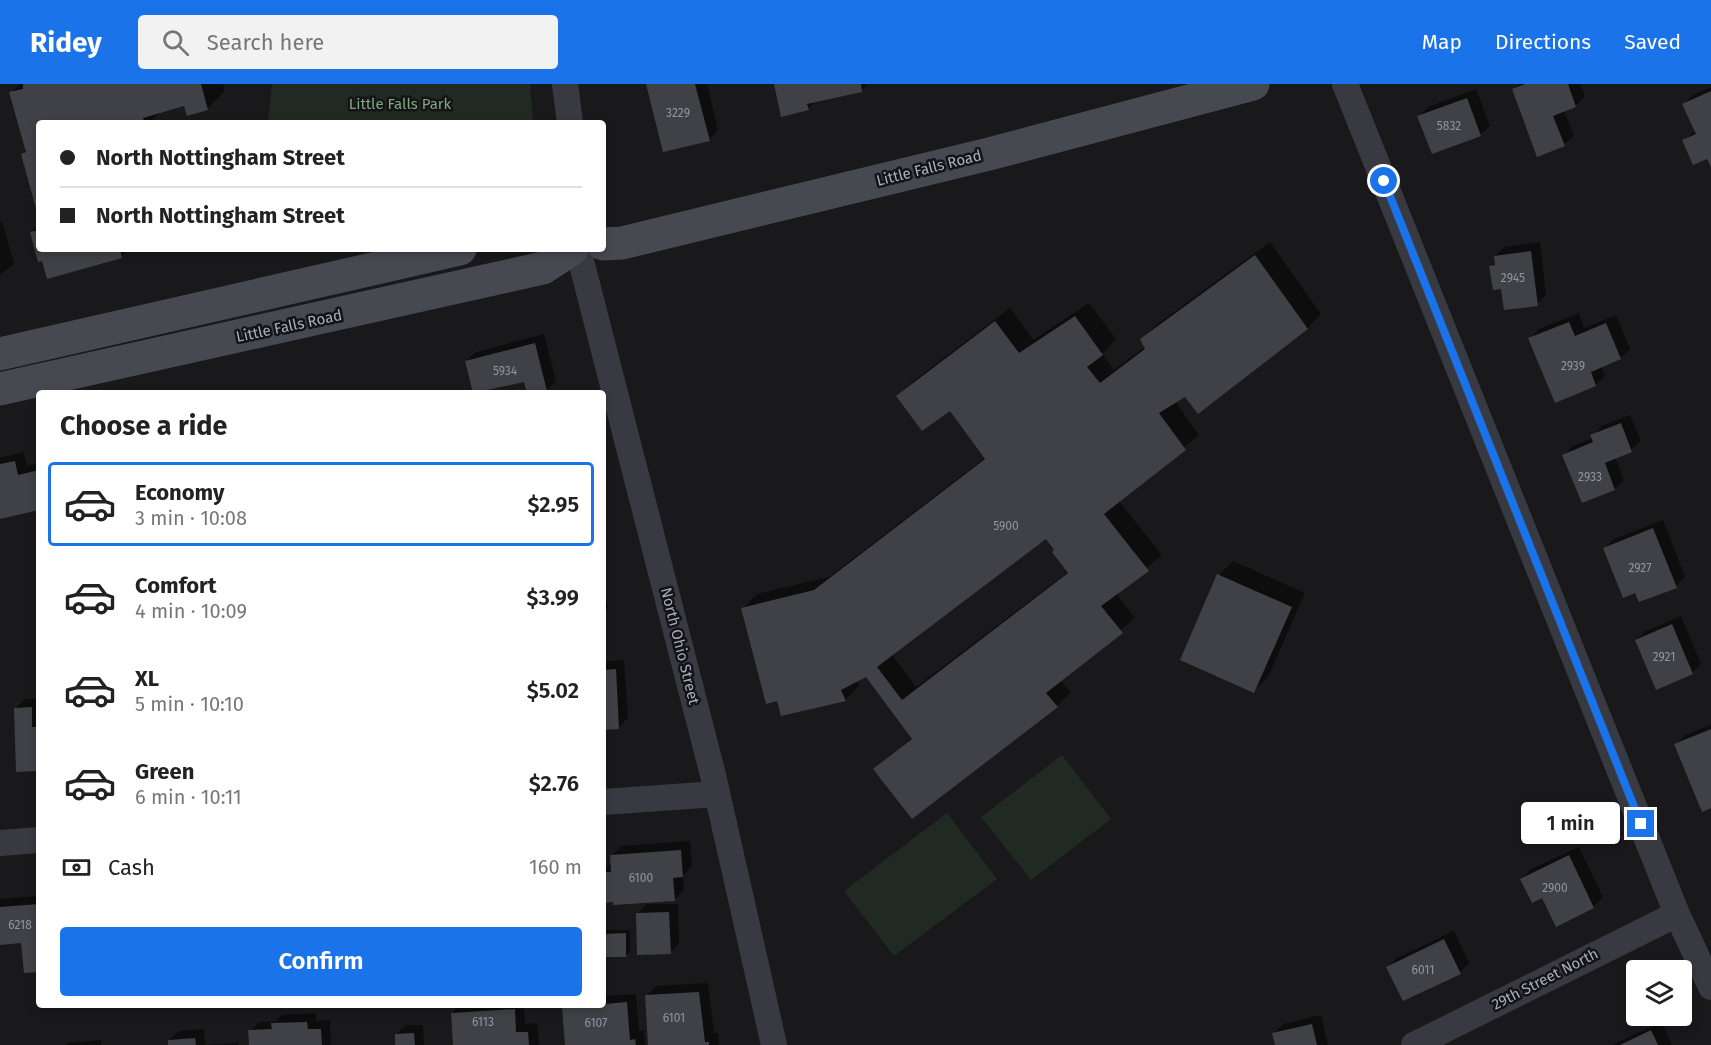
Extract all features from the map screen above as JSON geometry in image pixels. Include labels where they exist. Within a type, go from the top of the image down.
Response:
[{"type":"street","points":[[565,84],[570,120]]},
{"type":"street","name":"Little Falls Road","points":[[606,244],[622,243],[1182,94],[1253,84]]},
{"type":"street","points":[[1345,84],[1677,914],[1711,987]]},
{"type":"street","points":[[0,354],[447,252]]},
{"type":"street","name":"Little Falls Road","points":[[0,389],[543,268],[567,252]]},
{"type":"street","name":"North Ohio Street","points":[[579,252],[717,794],[774,1045]]},
{"type":"street","points":[[606,802],[717,794]]},
{"type":"street","points":[[0,843],[36,840]]},
{"type":"street","name":"29th Street North","points":[[1414,1045],[1677,914]]},
{"type":"green space","name":"Little Falls Park","points":[[272,84],[530,84],[533,120],[268,120]]},
{"type":"green space","points":[[1062,755],[1111,819],[1031,880],[981,817]]},
{"type":"green space","points":[[947,813],[997,879],[894,956],[844,891]]},
{"type":"building","points":[[23,84],[201,84],[208,110],[187,116],[184,106],[143,118],[144,120],[36,120],[36,209],[21,154],[26,152],[9,92],[23,89]]},
{"type":"building","points":[[646,84],[695,84],[710,141],[663,152]]},
{"type":"building","points":[[774,84],[861,84],[862,92],[807,104],[809,110],[781,117]]},
{"type":"building","points":[[1525,84],[1568,84],[1576,107],[1553,116],[1565,146],[1537,157],[1512,89]]},
{"type":"building","points":[[1711,91],[1711,167],[1707,159],[1693,165],[1682,140],[1696,134],[1682,104]]},
{"type":"building","points":[[1467,98],[1481,136],[1432,154],[1417,116]]},
{"type":"building","points":[[36,231],[36,252],[121,252],[122,258],[47,279],[42,261],[38,262],[30,232]]},
{"type":"building","points":[[1531,251],[1538,306],[1504,310],[1501,289],[1493,290],[1489,266],[1495,265],[1494,256]]},
{"type":"building","points":[[1255,255],[1308,329],[1198,414],[1185,397],[1159,413],[1186,450],[1104,514],[1149,571],[1101,606],[1123,633],[1046,693],[1058,707],[912,819],[873,769],[912,739],[866,677],[841,690],[846,701],[781,716],[777,701],[766,704],[741,608],[814,590],[985,459],[950,411],[922,431],[896,396],[995,321],[1019,353],[1075,316],[1103,355],[1087,367],[1100,383],[1145,349],[1140,339]],"holes":[[[1046,539],[1054,550],[1052,552],[1068,573],[902,700],[877,667]]]},
{"type":"building","points":[[1569,322],[1575,336],[1606,323],[1621,359],[1591,372],[1596,386],[1555,403],[1528,338]]},
{"type":"building","points":[[535,343],[547,390],[526,390],[524,382],[487,390],[472,390],[465,361]]},
{"type":"building","points":[[1621,423],[1632,452],[1605,463],[1615,490],[1582,503],[1562,455],[1593,442],[1590,435]]},
{"type":"building","points":[[15,461],[18,475],[36,471],[36,511],[0,519],[0,464]]},
{"type":"building","points":[[1653,528],[1677,588],[1639,602],[1635,593],[1623,598],[1603,548]]},
{"type":"building","points":[[1217,574],[1292,607],[1254,693],[1180,660]]},
{"type":"building","points":[[1672,624],[1693,674],[1656,690],[1635,640]]},
{"type":"building","points":[[616,669],[619,729],[606,730],[606,670]]},
{"type":"building","points":[[32,707],[32,727],[36,727],[36,771],[16,772],[14,708]]},
{"type":"building","points":[[1711,729],[1711,808],[1702,812],[1674,744]]},
{"type":"building","points":[[681,850],[683,877],[673,878],[675,901],[613,905],[613,902],[606,903],[606,872],[611,872],[610,855]]},
{"type":"building","points":[[1569,855],[1594,908],[1556,927],[1542,898],[1532,903],[1520,879]]},
{"type":"building","points":[[36,904],[36,972],[24,973],[21,943],[0,945],[0,907]]},
{"type":"building","points":[[669,912],[671,954],[637,955],[636,913]]},
{"type":"building","points":[[626,933],[626,957],[606,957],[606,934]]},
{"type":"building","points":[[1444,939],[1461,974],[1403,1001],[1386,967]]},
{"type":"building","points":[[699,992],[705,1042],[709,1042],[709,1045],[648,1045],[645,995]]},
{"type":"building","points":[[627,1002],[630,1040],[635,1039],[636,1045],[565,1045],[562,1008],[606,1008],[606,1004]]},
{"type":"building","points":[[515,1009],[516,1032],[528,1032],[529,1045],[453,1045],[451,1013]]},
{"type":"building","points":[[307,1022],[308,1029],[321,1029],[322,1045],[249,1045],[248,1030],[272,1029],[271,1023]]},
{"type":"building","points":[[1312,1024],[1317,1045],[1275,1045],[1272,1033]]},
{"type":"building","points":[[1651,1030],[1658,1045],[1620,1045]]},
{"type":"building","points":[[414,1033],[415,1045],[395,1045],[395,1034]]},
{"type":"building","points":[[195,1038],[196,1045],[168,1045],[168,1040]]},
{"type":"route","points":[[1384,181],[1641,824]]}]
